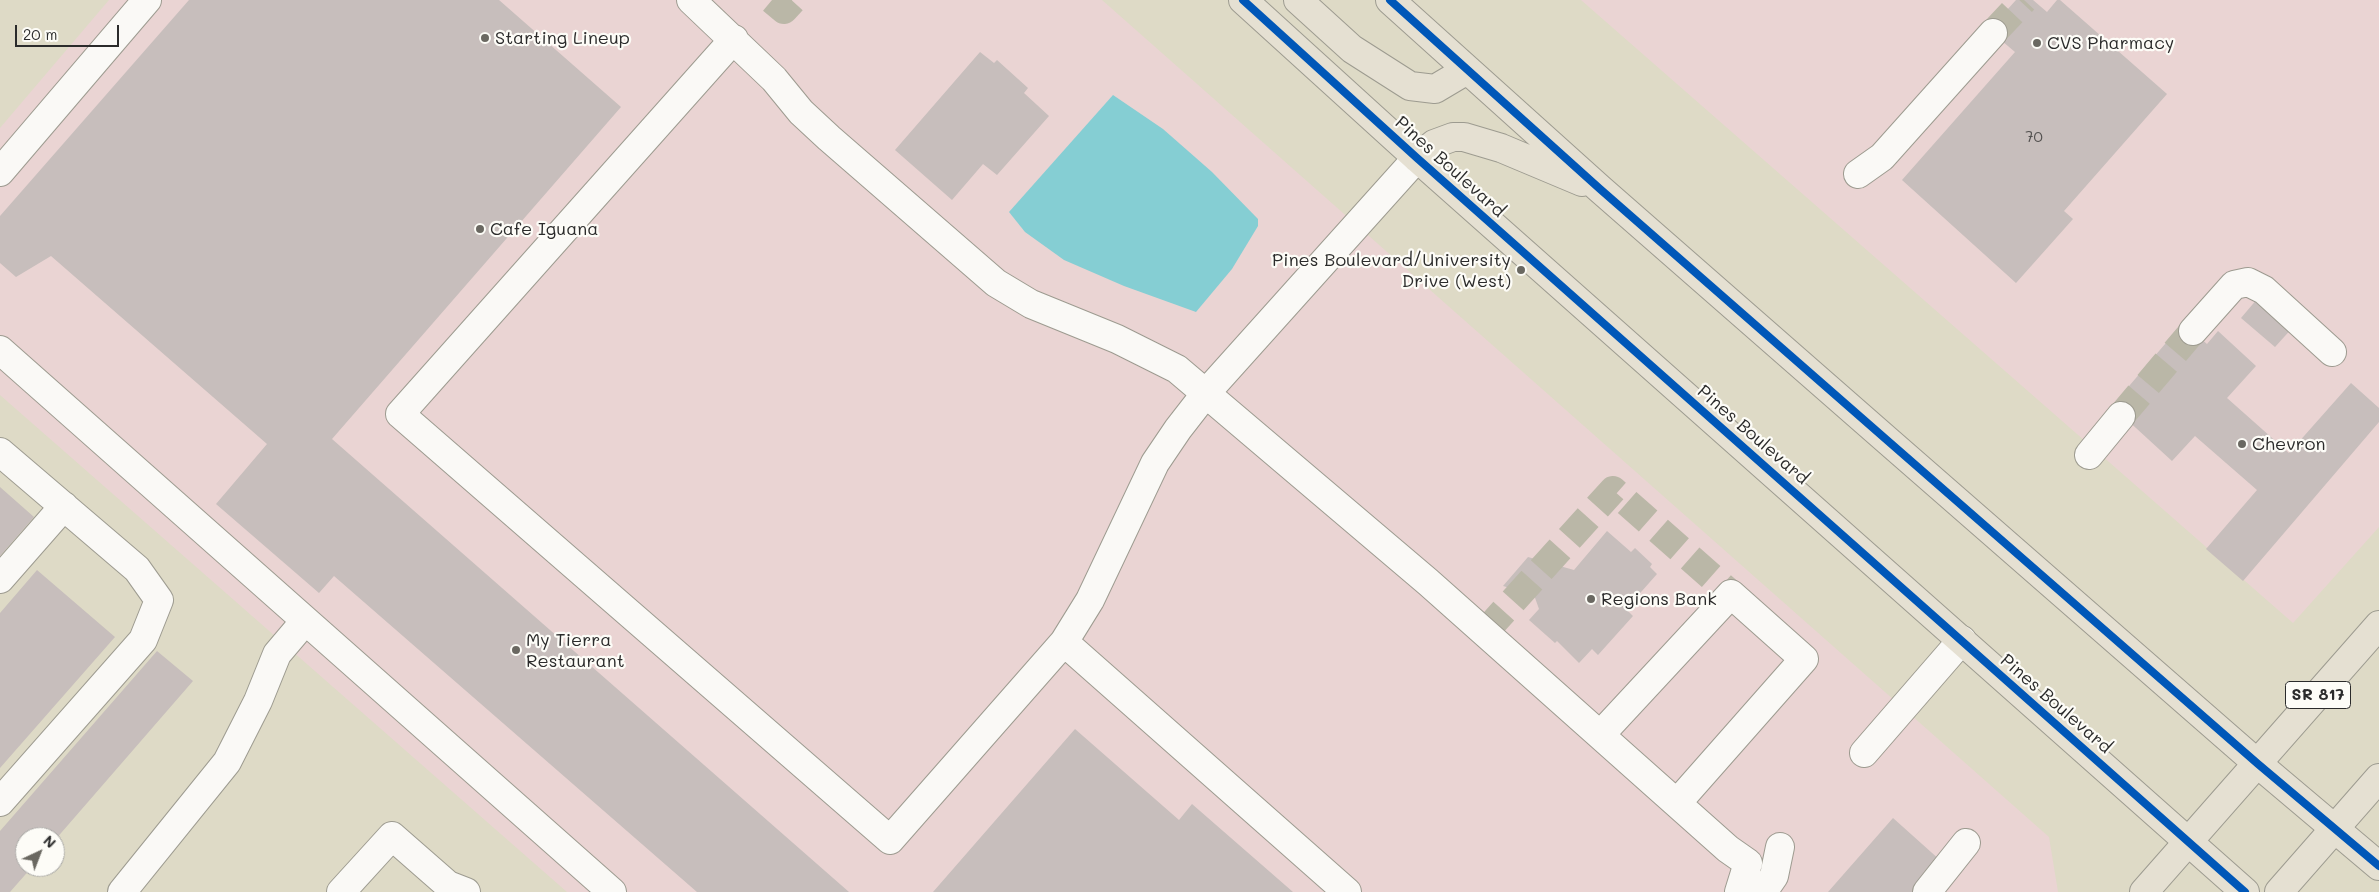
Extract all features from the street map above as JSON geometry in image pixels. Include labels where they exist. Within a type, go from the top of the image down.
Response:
[{"type":"main road","name":"Pines Boulevard","points":[[1243,0],[1417,158],[2245,892]]},
{"type":"main road","points":[[1298,0],[1352,49],[1410,86],[1435,89],[1467,70]]},
{"type":"main road","points":[[1390,0],[1600,189],[2258,764],[2379,866]]},
{"type":"main road","points":[[1417,158],[1434,144],[1453,137],[1471,138],[1501,148],[1600,189]]},
{"type":"main road","name":"SR 817","points":[[2144,892],[2379,625]]},
{"type":"main road","points":[[2279,892],[2379,778]]},
{"type":"lane","points":[[0,172],[147,0]]},
{"type":"lane","points":[[691,0],[774,79],[801,112],[815,125],[996,283],[1031,304],[1147,352],[1177,369],[1428,582],[1728,849],[1748,863],[1739,892]]},
{"type":"lane","points":[[1858,174],[1882,157],[1993,33]]},
{"type":"lane","points":[[734,39],[400,414],[890,840],[1064,642],[1090,600],[1156,463],[1178,429],[1206,394],[1417,158]]},
{"type":"lane","points":[[2192,331],[2234,285],[2248,282],[2264,290],[2332,352]]},
{"type":"lane","points":[[0,350],[612,892]]},
{"type":"lane","points":[[2088,455],[2122,416]]},
{"type":"lane","points":[[0,452],[137,569],[159,600],[143,640],[0,802]]},
{"type":"lane","points":[[0,579],[64,506]]},
{"type":"lane","points":[[1601,734],[1731,594],[1804,659],[1677,803]]},
{"type":"lane","points":[[125,891],[227,762],[258,701],[277,654],[305,622]]},
{"type":"lane","points":[[1864,753],[1962,640]]},
{"type":"lane","points":[[1064,642],[1348,892]]},
{"type":"lane","points":[[341,892],[392,836],[448,885],[466,892]]},
{"type":"lane","points":[[1927,892],[1966,843]]},
{"type":"lane","points":[[1763,892],[1774,876],[1780,847]]},
{"type":"shaded area","points":[[109,0],[1102,0],[2049,837],[2058,892],[567,892],[0,395],[0,128]]},
{"type":"shaded area","points":[[1581,0],[2379,0],[2379,527],[2293,623]]},
{"type":"water","points":[[1113,95],[1163,129],[1212,172],[1258,219],[1258,226],[1232,269],[1196,312],[1124,286],[1064,260],[1025,232],[1009,212]]},
{"type":"building","points":[[189,0],[499,0],[621,107],[332,439],[849,892],[697,892],[334,576],[319,593],[216,504],[267,444],[51,256],[16,277],[0,263],[0,216]]},
{"type":"building","name":"CVS Pharmacy","points":[[2016,0],[2033,0],[2047,12],[2057,0],[2060,0],[2167,94],[2064,211],[2073,219],[2016,283],[1902,180],[2015,52],[1989,30]]},
{"type":"building","points":[[980,52],[994,63],[997,60],[1028,88],[1024,93],[1049,116],[997,175],[983,164],[952,200],[895,150]]},
{"type":"building","points":[[2269,285],[2304,315],[2275,347],[2241,318]]},
{"type":"building","name":"Chevron","points":[[2183,323],[2207,344],[2218,331],[2256,366],[2227,398],[2289,453],[2351,383],[2379,408],[2379,422],[2243,581],[2206,549],[2257,490],[2195,436],[2172,461],[2112,406]]},
{"type":"building","points":[[0,487],[34,517],[0,556]]},
{"type":"building","points":[[1607,531],[1631,552],[1635,548],[1652,564],[1650,567],[1657,574],[1626,609],[1633,616],[1598,655],[1592,649],[1579,663],[1557,641],[1555,643],[1529,620],[1539,609],[1534,595],[1503,586],[1528,557],[1574,570]]},
{"type":"building","points":[[37,570],[115,637],[0,768],[0,613]]},
{"type":"building","points":[[157,651],[193,681],[65,828],[15,827],[15,877],[23,877],[10,892],[0,892],[0,831]]},
{"type":"building","points":[[1075,729],[1179,820],[1192,804],[1293,892],[933,892]]},
{"type":"building","points":[[1893,818],[1941,861],[1921,892],[1828,892]]},
{"type":"tunnel","points":[[772,0],[784,10],[793,0]]},
{"type":"tunnel","points":[[1993,33],[2024,0]]},
{"type":"tunnel","points":[[2121,416],[2193,331]]},
{"type":"tunnel","points":[[1485,632],[1613,490],[1731,594]]},
{"type":"cycle path","points":[[1243,0],[1417,158],[2245,892]]},
{"type":"cycle path","points":[[1390,0],[1600,189],[2258,764],[2379,866]]},
{"type":"place","name":"Starting Lineup","points":[[485,38]]},
{"type":"place","name":"CVS Pharmacy","points":[[2037,43]]},
{"type":"place","name":"Cafe Iguana","points":[[480,229]]},
{"type":"place","name":"Pines Boulevard/University Drive (West)","points":[[1521,270]]},
{"type":"place","name":"Chevron","points":[[2242,444]]},
{"type":"place","name":"Regions Bank","points":[[1591,599]]},
{"type":"place","name":"My Tierra Restaurant","points":[[516,650]]}]
